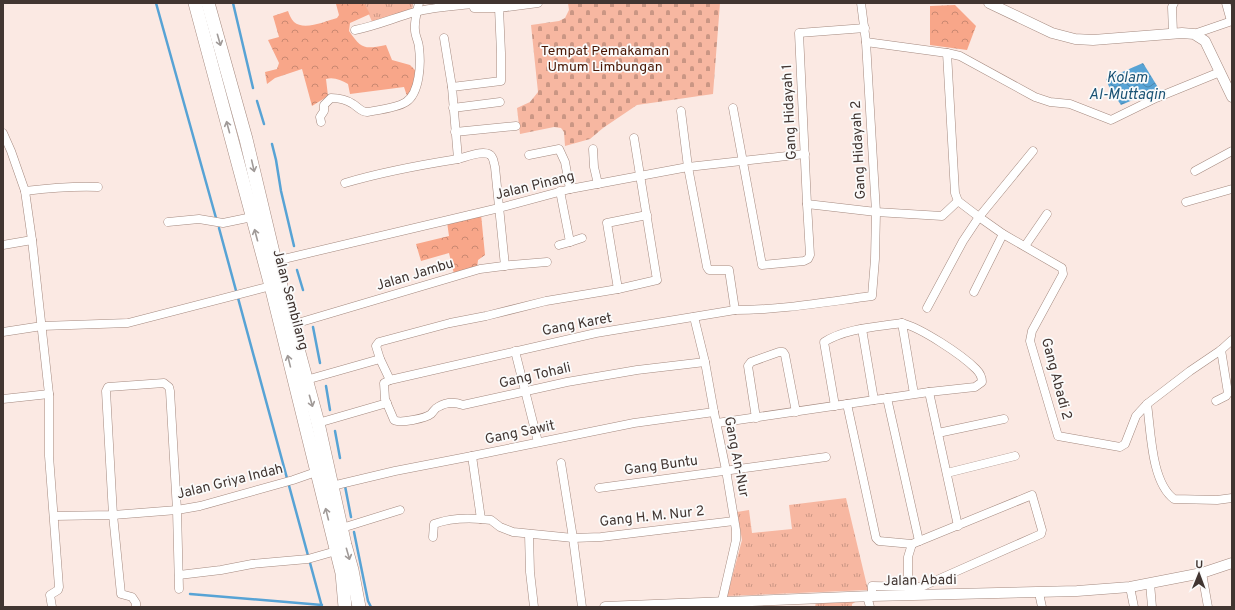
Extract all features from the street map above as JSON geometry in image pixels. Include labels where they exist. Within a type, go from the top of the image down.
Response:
[{"type":"main road","name":"Jalan Sembilang","points":[[195,3],[271,286],[342,573],[346,607]]},
{"type":"main road","name":"Jalan Sembilang","points":[[208,3],[246,139],[291,325],[318,423],[359,607]]},
{"type":"street","points":[[321,122],[320,117],[324,111],[324,105],[331,98],[351,102],[363,112],[404,103],[414,94],[417,83],[420,56],[415,30],[419,3]]},
{"type":"street","points":[[355,30],[374,26],[417,12],[473,4],[474,8],[499,8],[538,3]]},
{"type":"street","name":"Gang Hidayah 2","points":[[861,3],[865,28],[876,212],[875,259],[872,296]]},
{"type":"street","points":[[989,3],[1052,33],[1075,39],[1093,40],[1187,32],[1194,34],[1205,41],[1232,97]]},
{"type":"street","points":[[1173,33],[1172,7],[1174,3]]},
{"type":"street","points":[[1194,34],[1231,21],[1226,3]]},
{"type":"street","points":[[452,87],[501,81],[499,8]]},
{"type":"street","name":"Gang Hidayah 1","points":[[743,161],[762,265],[804,261],[808,259],[810,255],[799,33],[865,28]]},
{"type":"street","points":[[444,38],[452,87],[458,159]]},
{"type":"street","points":[[866,42],[960,56],[1035,97],[1050,102],[1070,104],[1111,120],[1156,98],[1220,72]]},
{"type":"street","points":[[807,204],[876,212],[942,216],[958,201],[955,193],[946,53]]},
{"type":"street","points":[[453,108],[500,102]]},
{"type":"street","points":[[733,108],[743,161]]},
{"type":"street","points":[[681,111],[688,168],[707,267],[709,270],[730,270],[735,310]]},
{"type":"street","points":[[455,132],[516,126]]},
{"type":"street","points":[[3,133],[25,191],[42,326],[49,394],[49,456],[59,587],[58,590],[50,595],[52,607]]},
{"type":"street","points":[[390,380],[380,359],[376,346],[379,342],[450,323],[486,316],[546,301],[618,289],[657,280],[634,138]]},
{"type":"street","points":[[529,155],[559,149],[565,162],[570,189]]},
{"type":"street","points":[[593,149],[594,167],[598,184]]},
{"type":"street","points":[[927,308],[963,241],[979,217],[1033,151]]},
{"type":"street","points":[[1195,171],[1232,151]]},
{"type":"street","points":[[345,182],[481,153],[488,153],[492,156],[495,167],[505,266]]},
{"type":"street","name":"Jalan Pinang","points":[[276,261],[499,208],[560,191],[688,168],[805,154]]},
{"type":"street","points":[[25,191],[59,186],[98,187]]},
{"type":"street","points":[[1186,202],[1232,190]]},
{"type":"street","points":[[560,191],[570,242]]},
{"type":"street","name":"Gang Abadi 2","points":[[958,201],[1003,234],[1062,268],[1064,274],[1030,337],[1058,436],[1120,447],[1125,444],[1136,416],[1147,404],[1190,371],[1222,350],[1232,340]]},
{"type":"street","points":[[1025,246],[1047,214]]},
{"type":"street","points":[[618,289],[607,223],[647,215]]},
{"type":"street","points":[[168,222],[199,219],[223,222],[252,217]]},
{"type":"street","points":[[974,292],[1003,234]]},
{"type":"street","points":[[559,245],[582,238]]},
{"type":"street","points":[[3,245],[32,240]]},
{"type":"street","name":"Jalan Jambu","points":[[291,325],[480,269],[547,262]]},
{"type":"street","points":[[3,332],[42,326],[128,323],[271,286]]},
{"type":"street","name":"Gang Karet","points":[[390,380],[596,333],[735,310],[754,310],[803,305],[872,296]]},
{"type":"street","name":"Gang An-Nur","points":[[694,317],[706,362],[714,412],[726,470],[736,540],[722,601]]},
{"type":"street","points":[[902,323],[914,394]]},
{"type":"street","points":[[717,423],[756,418],[914,394],[975,387],[982,382],[982,377],[976,369],[946,346],[910,325],[902,323],[862,329],[836,336],[824,342],[834,406]]},
{"type":"street","points":[[862,329],[874,400]]},
{"type":"street","points":[[1216,401],[1226,396],[1228,393],[1222,350]]},
{"type":"street","points":[[515,351],[538,442]]},
{"type":"street","points":[[756,418],[748,366],[751,362],[779,352],[783,352],[785,355],[796,412]]},
{"type":"street","points":[[306,380],[380,359]]},
{"type":"street","name":"Gang Tohali","points":[[390,380],[384,383],[384,394],[394,420],[402,422],[430,414],[437,407],[456,402],[463,406],[575,380],[637,370],[706,362]]},
{"type":"street","points":[[136,607],[136,603],[132,597],[120,594],[113,515],[106,391],[108,387],[164,384],[169,387],[177,510],[179,589]]},
{"type":"street","points":[[929,392],[958,526]]},
{"type":"street","points":[[3,399],[49,394]]},
{"type":"street","points":[[847,404],[876,538],[882,542],[916,542],[1032,495],[1042,530],[1041,534],[910,591],[908,557],[916,542],[887,398]]},
{"type":"street","points":[[318,423],[387,403]]},
{"type":"street","points":[[1147,404],[1150,439],[1155,460],[1160,478],[1169,495],[1174,499],[1217,500],[1232,498]]},
{"type":"street","name":"Gang Sawit","points":[[332,486],[394,471],[634,423],[714,412]]},
{"type":"street","points":[[938,433],[1004,419]]},
{"type":"street","points":[[472,456],[481,520]]},
{"type":"street","points":[[947,473],[1015,456]]},
{"type":"street","name":"Gang Buntu","points":[[599,488],[826,457]]},
{"type":"street","points":[[561,463],[582,607]]},
{"type":"street","name":"Jalan Griya Indah","points":[[54,516],[113,515],[177,510],[200,506],[293,480],[316,472]]},
{"type":"street","points":[[342,528],[400,510]]},
{"type":"street","name":"Gang H. M. Nur 2","points":[[433,537],[434,524],[461,518],[491,520],[500,527],[513,532],[573,538],[601,537],[734,521]]},
{"type":"street","points":[[529,534],[530,572],[534,607]]},
{"type":"street","points":[[179,575],[221,570],[252,564],[308,559],[336,551]]},
{"type":"street","name":"Jalan Abadi","points":[[605,607],[651,606],[722,601],[756,604],[870,593],[910,591],[1039,593],[1130,587],[1202,573],[1232,563]]},
{"type":"street","points":[[1202,573],[1208,607]]},
{"type":"street","points":[[1150,583],[1152,607]]},
{"type":"street","points":[[1130,587],[1134,607]]},
{"type":"street","points":[[870,593],[870,607]]},
{"type":"street","points":[[1039,593],[1042,607]]},
{"type":"green space","points":[[364,3],[413,3],[412,11],[373,24]]},
{"type":"green space","points":[[364,3],[370,14],[350,23],[349,31],[353,37],[364,47],[386,45],[392,60],[410,65],[415,70],[415,85],[407,96],[404,87],[350,94],[348,84],[337,79],[329,78],[326,79],[328,96],[312,106],[302,69],[275,78],[267,84],[265,72],[277,69],[279,63],[268,40],[279,37],[273,16],[288,11],[293,21],[298,25],[303,26],[315,24],[337,18],[339,15],[336,4]]},
{"type":"green space","name":"Tempat Pemakaman Umum Limbungan","points":[[568,3],[720,3],[713,94],[637,105],[603,128],[590,139],[565,146],[564,132],[561,128],[554,127],[520,134],[517,108],[530,102],[538,92],[531,25],[559,21],[565,18],[569,10]]},
{"type":"green space","points":[[955,5],[976,26],[967,50],[930,45],[930,6]]},
{"type":"green space","points":[[481,214],[485,255],[478,260],[477,268],[454,274],[449,253],[421,261],[416,244],[449,236],[447,222]]},
{"type":"green space","points":[[846,498],[868,590],[727,596],[742,540],[737,512],[749,510],[752,533],[792,529],[789,505]]},
{"type":"green space","points":[[857,601],[852,604],[852,607],[815,607],[816,602]]},
{"type":"water","name":"Kolam Al-Muttaqin","points":[[1143,63],[1159,89],[1121,105],[1110,89],[1106,79]]},
{"type":"waterway","points":[[156,3],[216,218]]},
{"type":"waterway","points":[[233,3],[253,88]]},
{"type":"waterway","points":[[257,101],[264,124]]},
{"type":"waterway","points":[[272,144],[294,246]]},
{"type":"waterway","points":[[219,228],[322,607]]},
{"type":"waterway","points":[[297,270],[303,290]]},
{"type":"waterway","points":[[313,327],[320,363]]},
{"type":"waterway","points":[[326,386],[330,410]]},
{"type":"waterway","points":[[335,431],[340,458]]},
{"type":"waterway","points":[[345,486],[351,517]]},
{"type":"waterway","points":[[354,532],[368,601],[371,607]]},
{"type":"waterway","points":[[190,594],[322,605]]}]
